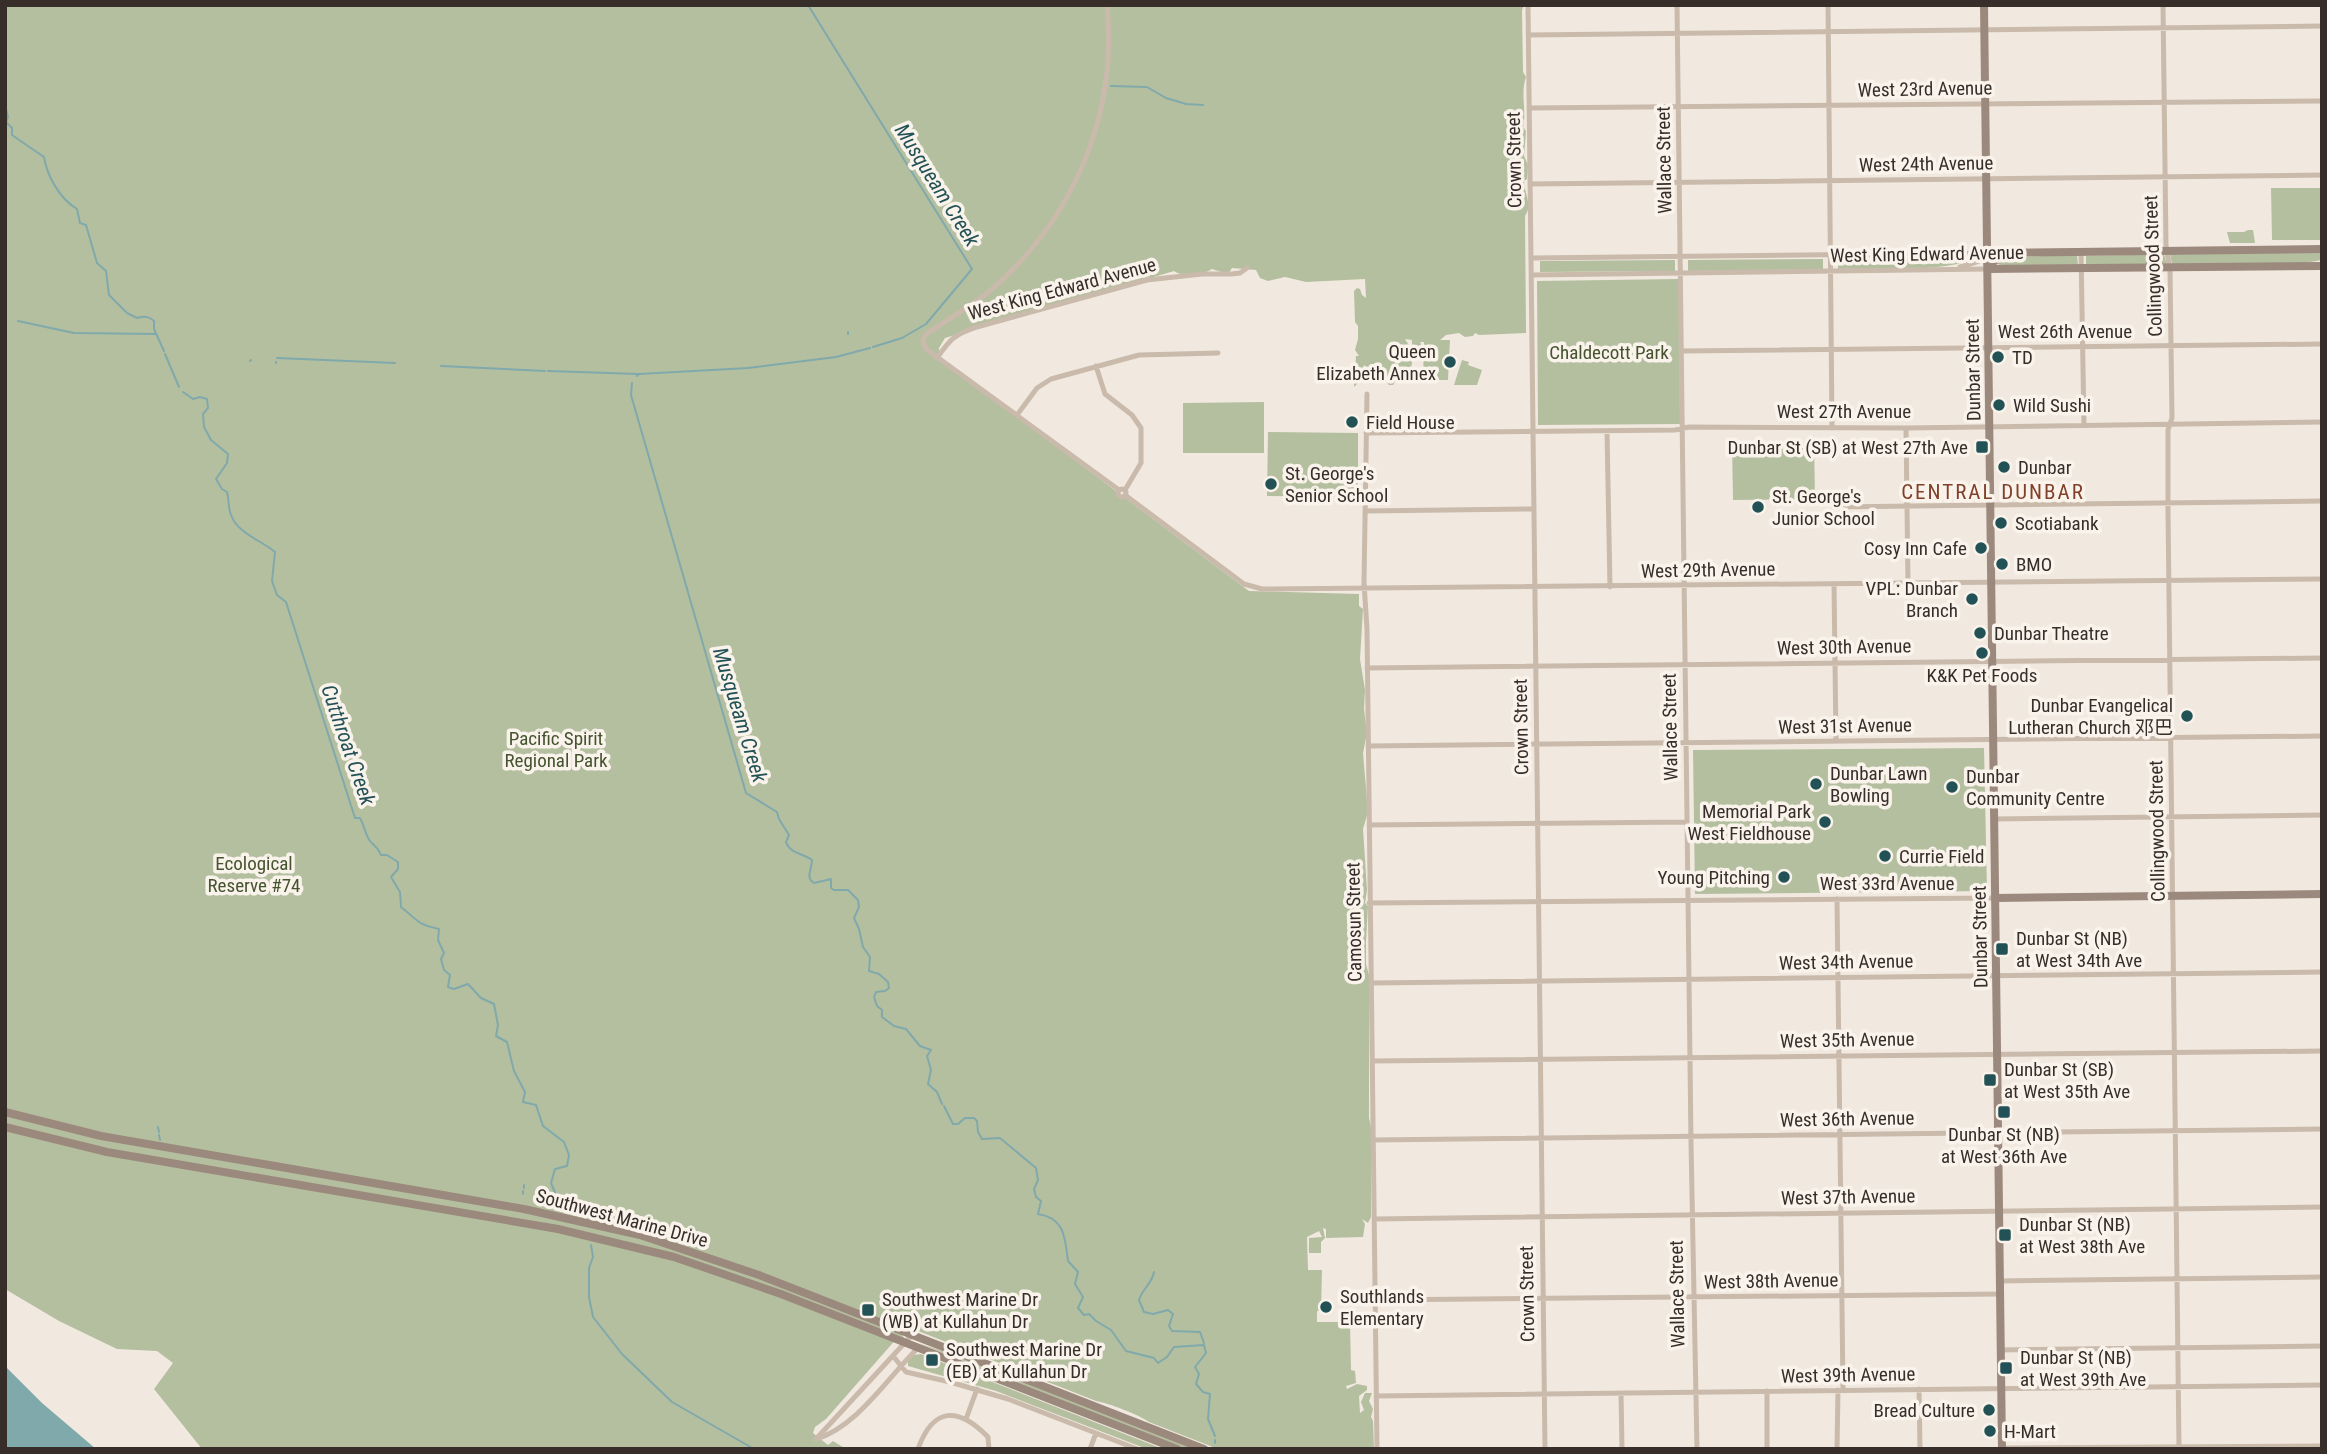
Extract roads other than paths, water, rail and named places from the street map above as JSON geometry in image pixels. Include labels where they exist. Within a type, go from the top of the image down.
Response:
[{"type":"main road","name":"Dunbar Street","points":[[1984,5],[2001,1449]]},
{"type":"main road","name":"West King Edward Avenue","points":[[1988,253],[2322,249]]},
{"type":"main road","points":[[1987,269],[1995,260],[2018,253]]},
{"type":"main road","name":"West King Edward Avenue","points":[[1987,269],[2322,264]]},
{"type":"main road","name":"West 33rd Avenue","points":[[1995,898],[2322,894]]},
{"type":"main road","name":"Southwest Marine Drive","points":[[5,1112],[138,1143],[524,1209],[593,1223],[690,1250],[1204,1449]]},
{"type":"main road","name":"Southwest Marine Drive","points":[[5,1126],[107,1152],[521,1222],[592,1237],[721,1272],[1177,1449]]},
{"type":"street","points":[[937,358],[926,349],[923,341],[925,335],[989,292],[1028,254],[1054,221],[1080,173],[1094,138],[1104,99],[1110,52],[1107,5]]},
{"type":"street","name":"Crown Street","points":[[1528,5],[1545,1449]]},
{"type":"street","name":"Wallace Street","points":[[1678,5],[1697,1449]]},
{"type":"street","points":[[1828,5],[1832,426]]},
{"type":"street","name":"Collingwood Street","points":[[2163,5],[2166,251],[2170,267],[2172,418],[2168,430],[2168,502],[2179,1448]]},
{"type":"street","points":[[1529,35],[2322,26]]},
{"type":"street","name":"West 23rd Avenue","points":[[1529,108],[2322,101]]},
{"type":"street","name":"West 24th Avenue","points":[[1530,184],[2322,175]]},
{"type":"street","points":[[2081,252],[2084,425]]},
{"type":"street","points":[[1943,270],[1976,262],[1988,253]]},
{"type":"street","name":"West King Edward Avenue","points":[[1532,258],[1988,253]]},
{"type":"street","name":"West King Edward Avenue","points":[[937,358],[949,340],[977,327],[1147,280],[1240,273],[1247,268]]},
{"type":"street","name":"West King Edward Avenue","points":[[1531,275],[1987,269]]},
{"type":"street","name":"West 26th Avenue","points":[[1682,351],[2322,344]]},
{"type":"street","points":[[1017,415],[1037,388],[1045,382],[1096,366],[1139,355],[1218,353]]},
{"type":"street","name":"West 29th Avenue","points":[[937,358],[1252,587],[1269,590],[2322,579]]},
{"type":"street","points":[[1096,366],[1105,394],[1138,421],[1143,436],[1141,463],[1123,492]]},
{"type":"street","name":"Camosun Street","points":[[1367,394],[1364,589],[1377,1449]]},
{"type":"street","name":"West 27th Avenue","points":[[1366,433],[2322,422]]},
{"type":"street","points":[[1906,428],[1908,584]]},
{"type":"street","points":[[1607,430],[1610,587]]},
{"type":"street","points":[[1833,506],[2322,501]]},
{"type":"street","points":[[1365,511],[1533,509]]},
{"type":"street","points":[[1834,584],[1836,741]]},
{"type":"street","name":"West 30th Avenue","points":[[1367,668],[2322,658]]},
{"type":"street","name":"West 31st Avenue","points":[[1368,746],[2322,736]]},
{"type":"street","points":[[1994,819],[2322,815]]},
{"type":"street","points":[[1369,825],[1687,822]]},
{"type":"street","name":"West 33rd Avenue","points":[[1369,903],[1995,898]]},
{"type":"street","points":[[1837,899],[1843,1296],[1838,1449]]},
{"type":"street","name":"West 34th Avenue","points":[[1371,983],[2322,972]]},
{"type":"street","name":"West 35th Avenue","points":[[1372,1061],[2322,1051]]},
{"type":"street","name":"West 36th Avenue","points":[[1373,1140],[2322,1129]]},
{"type":"street","name":"West 37th Avenue","points":[[1374,1219],[2322,1207]]},
{"type":"street","points":[[1999,1281],[2322,1277]]},
{"type":"street","name":"West 38th Avenue","points":[[1374,1300],[2000,1294]]},
{"type":"street","points":[[912,1335],[816,1439],[846,1425],[918,1348]]},
{"type":"street","points":[[2000,1350],[2322,1346]]},
{"type":"street","points":[[893,1356],[906,1372],[977,1389],[1137,1449]]},
{"type":"street","name":"West 39th Avenue","points":[[1376,1396],[2322,1385]]},
{"type":"street","points":[[966,1419],[977,1389]]},
{"type":"street","points":[[1919,1390],[1920,1449]]},
{"type":"street","points":[[1767,1391],[1767,1449]]},
{"type":"street","points":[[1621,1394],[1622,1449]]},
{"type":"street","points":[[918,1449],[924,1432],[931,1422],[941,1416],[966,1419],[988,1437],[989,1449]]},
{"type":"street","points":[[1090,1449],[1096,1433]]},
{"type":"street","points":[[2001,1449],[2322,1446]]},
{"type":"water","points":[[5,1366],[42,1403],[96,1449],[5,1449]]},
{"type":"waterway","name":"Musqueam Creek","points":[[808,5],[972,269],[926,324],[902,338],[873,347]]},
{"type":"waterway","points":[[1111,86],[1147,87],[1166,98],[1186,104],[1203,105]]},
{"type":"waterway","name":"Cutthroat Creek","points":[[5,105],[8,117],[6,122],[12,128],[12,135],[44,157],[55,186],[77,209],[80,223],[86,225],[97,263],[106,271],[109,295],[127,313],[154,321],[154,329],[164,351]]},
{"type":"waterway","points":[[18,321],[74,333],[156,334]]},
{"type":"waterway","name":"Musqueam Creek","points":[[637,376],[748,368],[836,357],[870,348]]},
{"type":"waterway","name":"Cutthroat Creek","points":[[165,354],[179,387]]},
{"type":"waterway","points":[[277,358],[395,363]]},
{"type":"waterway","points":[[441,366],[545,371]]},
{"type":"waterway","points":[[548,371],[638,374]]},
{"type":"waterway","name":"Musqueam Creek","points":[[632,383],[631,395],[746,793],[777,812],[789,835],[786,842],[788,846],[812,860],[809,876],[811,881],[814,883],[831,879],[831,888],[848,890],[858,900],[859,907],[854,918],[863,947],[870,957],[869,971],[879,974],[888,982],[889,988],[876,992],[874,997],[877,1006],[882,1010],[882,1017],[894,1026],[906,1029],[920,1046],[931,1050],[927,1056],[931,1070],[928,1084],[937,1092],[942,1104]]},
{"type":"waterway","name":"Cutthroat Creek","points":[[183,392],[193,399],[207,399],[208,408],[203,414],[204,427],[211,440],[228,454],[227,463],[216,479],[227,492],[234,522],[244,532],[275,552],[272,581],[277,595],[286,602],[355,818],[360,818],[369,839],[381,855],[387,855],[398,862],[398,869],[391,877],[400,892],[401,907],[422,924],[439,929],[438,940],[444,953],[441,959],[444,970],[450,975],[448,987],[454,989],[468,984],[481,998],[494,1004],[498,1025],[496,1036],[507,1042],[514,1071],[525,1092],[523,1102],[536,1105],[543,1126],[564,1142],[569,1155],[567,1166],[555,1169],[551,1183],[556,1195],[570,1202]]},
{"type":"waterway","name":"Musqueam Creek","points":[[944,1106],[953,1124],[958,1124],[965,1118],[974,1118],[982,1139],[1000,1138],[1036,1168],[1038,1180],[1034,1189],[1036,1197],[1041,1201],[1038,1214],[1054,1220],[1062,1230],[1068,1261],[1078,1272],[1075,1284],[1083,1297],[1078,1308],[1084,1315],[1089,1314],[1111,1330],[1126,1351],[1154,1358],[1158,1363],[1167,1357],[1174,1347],[1204,1345],[1206,1353],[1195,1367],[1199,1374],[1196,1384],[1203,1392],[1210,1394],[1208,1419],[1215,1436]]},
{"type":"waterway","points":[[158,1127],[159,1132]]},
{"type":"waterway","points":[[159,1135],[160,1140]]},
{"type":"waterway","name":"Cutthroat Creek","points":[[572,1206],[574,1210]]},
{"type":"waterway","name":"Cutthroat Creek","points":[[591,1245],[593,1257],[589,1268],[589,1297],[593,1317],[622,1354],[672,1402],[754,1449]]},
{"type":"waterway","points":[[1154,1272],[1139,1300],[1144,1312],[1153,1314],[1168,1310],[1173,1314],[1169,1326],[1172,1331],[1200,1332],[1204,1343]]},
{"type":"place","name":"TD","points":[[1998,357]]},
{"type":"place","name":"Queen Elizabeth Annex","points":[[1450,362]]},
{"type":"place","name":"Wild Sushi","points":[[1999,405]]},
{"type":"place","name":"Field House","points":[[1352,422]]},
{"type":"place","name":"Dunbar St (SB) at West 27th Ave","points":[[1982,447]]},
{"type":"place","name":"Dunbar","points":[[2004,467]]},
{"type":"place","name":"St. George's Senior School","points":[[1271,484]]},
{"type":"place","name":"St. George's Junior School","points":[[1758,507]]},
{"type":"place","name":"Scotiabank","points":[[2001,523]]},
{"type":"place","name":"Cosy Inn Cafe","points":[[1981,548]]},
{"type":"place","name":"BMO","points":[[2002,564]]},
{"type":"place","name":"VPL: Dunbar Branch","points":[[1972,599]]},
{"type":"place","name":"Dunbar Theatre","points":[[1980,633]]},
{"type":"place","name":"K&K Pet Foods","points":[[1982,653]]},
{"type":"place","name":"Dunbar Evangelical Lutheran Church 邓巴","points":[[2187,716]]},
{"type":"place","name":"Dunbar Lawn Bowling","points":[[1816,784]]},
{"type":"place","name":"Dunbar Community Centre","points":[[1952,787]]},
{"type":"place","name":"Memorial Park West Fieldhouse","points":[[1825,822]]},
{"type":"place","name":"Currie Field","points":[[1885,856]]},
{"type":"place","name":"Young Pitching","points":[[1784,877]]},
{"type":"place","name":"Dunbar St (NB) at West 34th Ave","points":[[2002,949]]},
{"type":"place","name":"Dunbar St (SB) at West 35th Ave","points":[[1990,1080]]},
{"type":"place","name":"Dunbar St (NB) at West 36th Ave","points":[[2004,1112]]},
{"type":"place","name":"Dunbar St (NB) at West 38th Ave","points":[[2005,1235]]},
{"type":"place","name":"Southlands Elementary","points":[[1326,1307]]},
{"type":"place","name":"Southwest Marine Dr (WB) at Kullahun Dr","points":[[868,1310]]},
{"type":"place","name":"Southwest Marine Dr (EB) at Kullahun Dr","points":[[932,1360]]},
{"type":"place","name":"Dunbar St (NB) at West 39th Ave","points":[[2006,1368]]},
{"type":"place","name":"Bread Culture","points":[[1989,1410]]},
{"type":"place","name":"H-Mart","points":[[1990,1431]]},
{"type":"district","name":"CENTRAL DUNBAR","points":[[1993,492]]},
{"type":"park label","name":"Chaldecott Park","points":[[1609,352]]},
{"type":"park label","name":"Pacific Spirit Regional Park","points":[[556,749]]},
{"type":"park label","name":"Ecological Reserve #74","points":[[254,874]]}]
